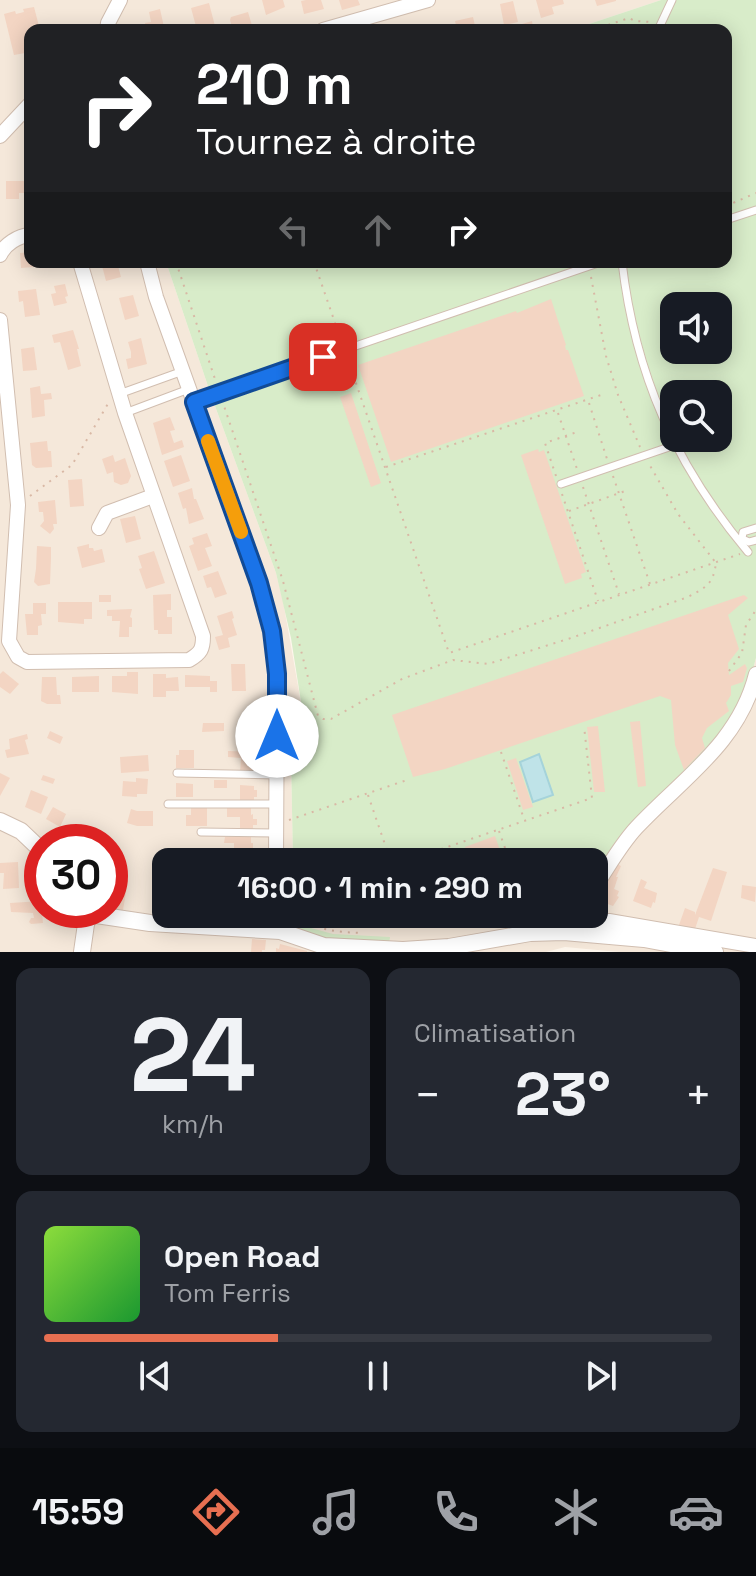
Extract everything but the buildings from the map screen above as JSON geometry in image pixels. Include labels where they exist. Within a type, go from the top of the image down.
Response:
[{"type":"street","points":[[108,24],[120,0]]},
{"type":"street","points":[[344,24],[428,0]]},
{"type":"street","points":[[0,136],[24,110]]},
{"type":"street","points":[[0,255],[1,251],[24,236]]},
{"type":"street","points":[[0,320],[18,505],[9,641],[18,657],[27,662],[189,660],[200,654],[203,636],[125,413],[82,268]]},
{"type":"street","points":[[149,268],[156,297],[259,583],[272,631],[277,674],[276,848]]},
{"type":"street","points":[[99,528],[107,513],[153,496]]},
{"type":"street","points":[[608,868],[635,829],[720,744],[755,681]]},
{"type":"street","points":[[0,821],[24,834]]},
{"type":"street","points":[[128,919],[152,923]]},
{"type":"street","points":[[564,932],[582,924],[609,921],[756,946]]},
{"type":"street","points":[[82,952],[85,928]]},
{"type":"street","points":[[281,928],[323,949],[404,951],[464,945],[530,933],[564,932],[644,939],[715,952]]},
{"type":"street","points":[[564,932],[567,928]]},
{"type":"lane","points":[[660,24],[672,0]]},
{"type":"lane","points":[[732,218],[756,210]]},
{"type":"lane","points":[[125,413],[192,396],[219,393],[585,268]]},
{"type":"lane","points":[[623,268],[632,325],[660,410]]},
{"type":"lane","points":[[119,394],[183,371]]},
{"type":"lane","points":[[561,484],[660,450]]},
{"type":"lane","points":[[679,452],[705,496],[748,552]]},
{"type":"lane","points":[[740,539],[743,532],[756,528]]},
{"type":"lane","points":[[740,539],[756,537]]},
{"type":"lane","points":[[177,773],[277,775]]},
{"type":"lane","points":[[168,804],[276,804]]},
{"type":"lane","points":[[201,832],[276,827]]},
{"type":"path","points":[[611,24],[629,18],[649,24]]},
{"type":"path","points":[[732,203],[756,193]]},
{"type":"path","points":[[178,268],[283,581],[318,716],[323,719],[331,719],[402,679],[453,660],[488,664],[688,597],[705,587],[714,576],[716,563],[678,514],[644,456],[618,395],[606,356],[591,268]]},
{"type":"path","points":[[316,268],[453,660]]},
{"type":"path","points":[[18,505],[72,465],[111,397],[119,394]]},
{"type":"path","points":[[385,468],[601,395]]},
{"type":"path","points":[[589,403],[650,585]]},
{"type":"path","points":[[558,413],[620,595]]},
{"type":"path","points":[[577,432],[545,443],[599,603]]},
{"type":"path","points":[[568,511],[628,490]]},
{"type":"path","points":[[449,653],[748,552]]},
{"type":"path","points":[[729,671],[742,653],[746,625],[756,610]]},
{"type":"path","points":[[443,848],[592,798],[584,726]]},
{"type":"path","points":[[501,752],[525,820]]},
{"type":"path","points":[[276,827],[407,780]]},
{"type":"path","points":[[368,794],[386,848]]},
{"type":"path","points":[[498,829],[505,848]]},
{"type":"path","points":[[318,928],[374,934]]},
{"type":"shaded area","points":[[0,0],[661,0],[589,24],[24,24],[24,268],[168,268],[276,573],[301,703],[290,707],[293,848],[152,848],[152,928],[608,928],[608,861],[749,684],[756,658],[756,952],[619,952],[565,947],[546,952],[0,952]]},
{"type":"green space","points":[[661,0],[756,0],[756,658],[749,684],[726,727],[608,863],[608,848],[293,848],[290,706],[301,702],[276,573],[168,268],[732,268],[732,24],[589,24]]},
{"type":"green space","points":[[294,928],[390,937],[389,944],[326,941]]},
{"type":"water","points":[[539,754],[553,795],[533,802],[520,762]]},
{"type":"slow traffic","points":[[208,441],[241,532]]},
{"type":"route","points":[[277,736],[277,674],[272,631],[259,583],[194,402],[323,357]]}]
